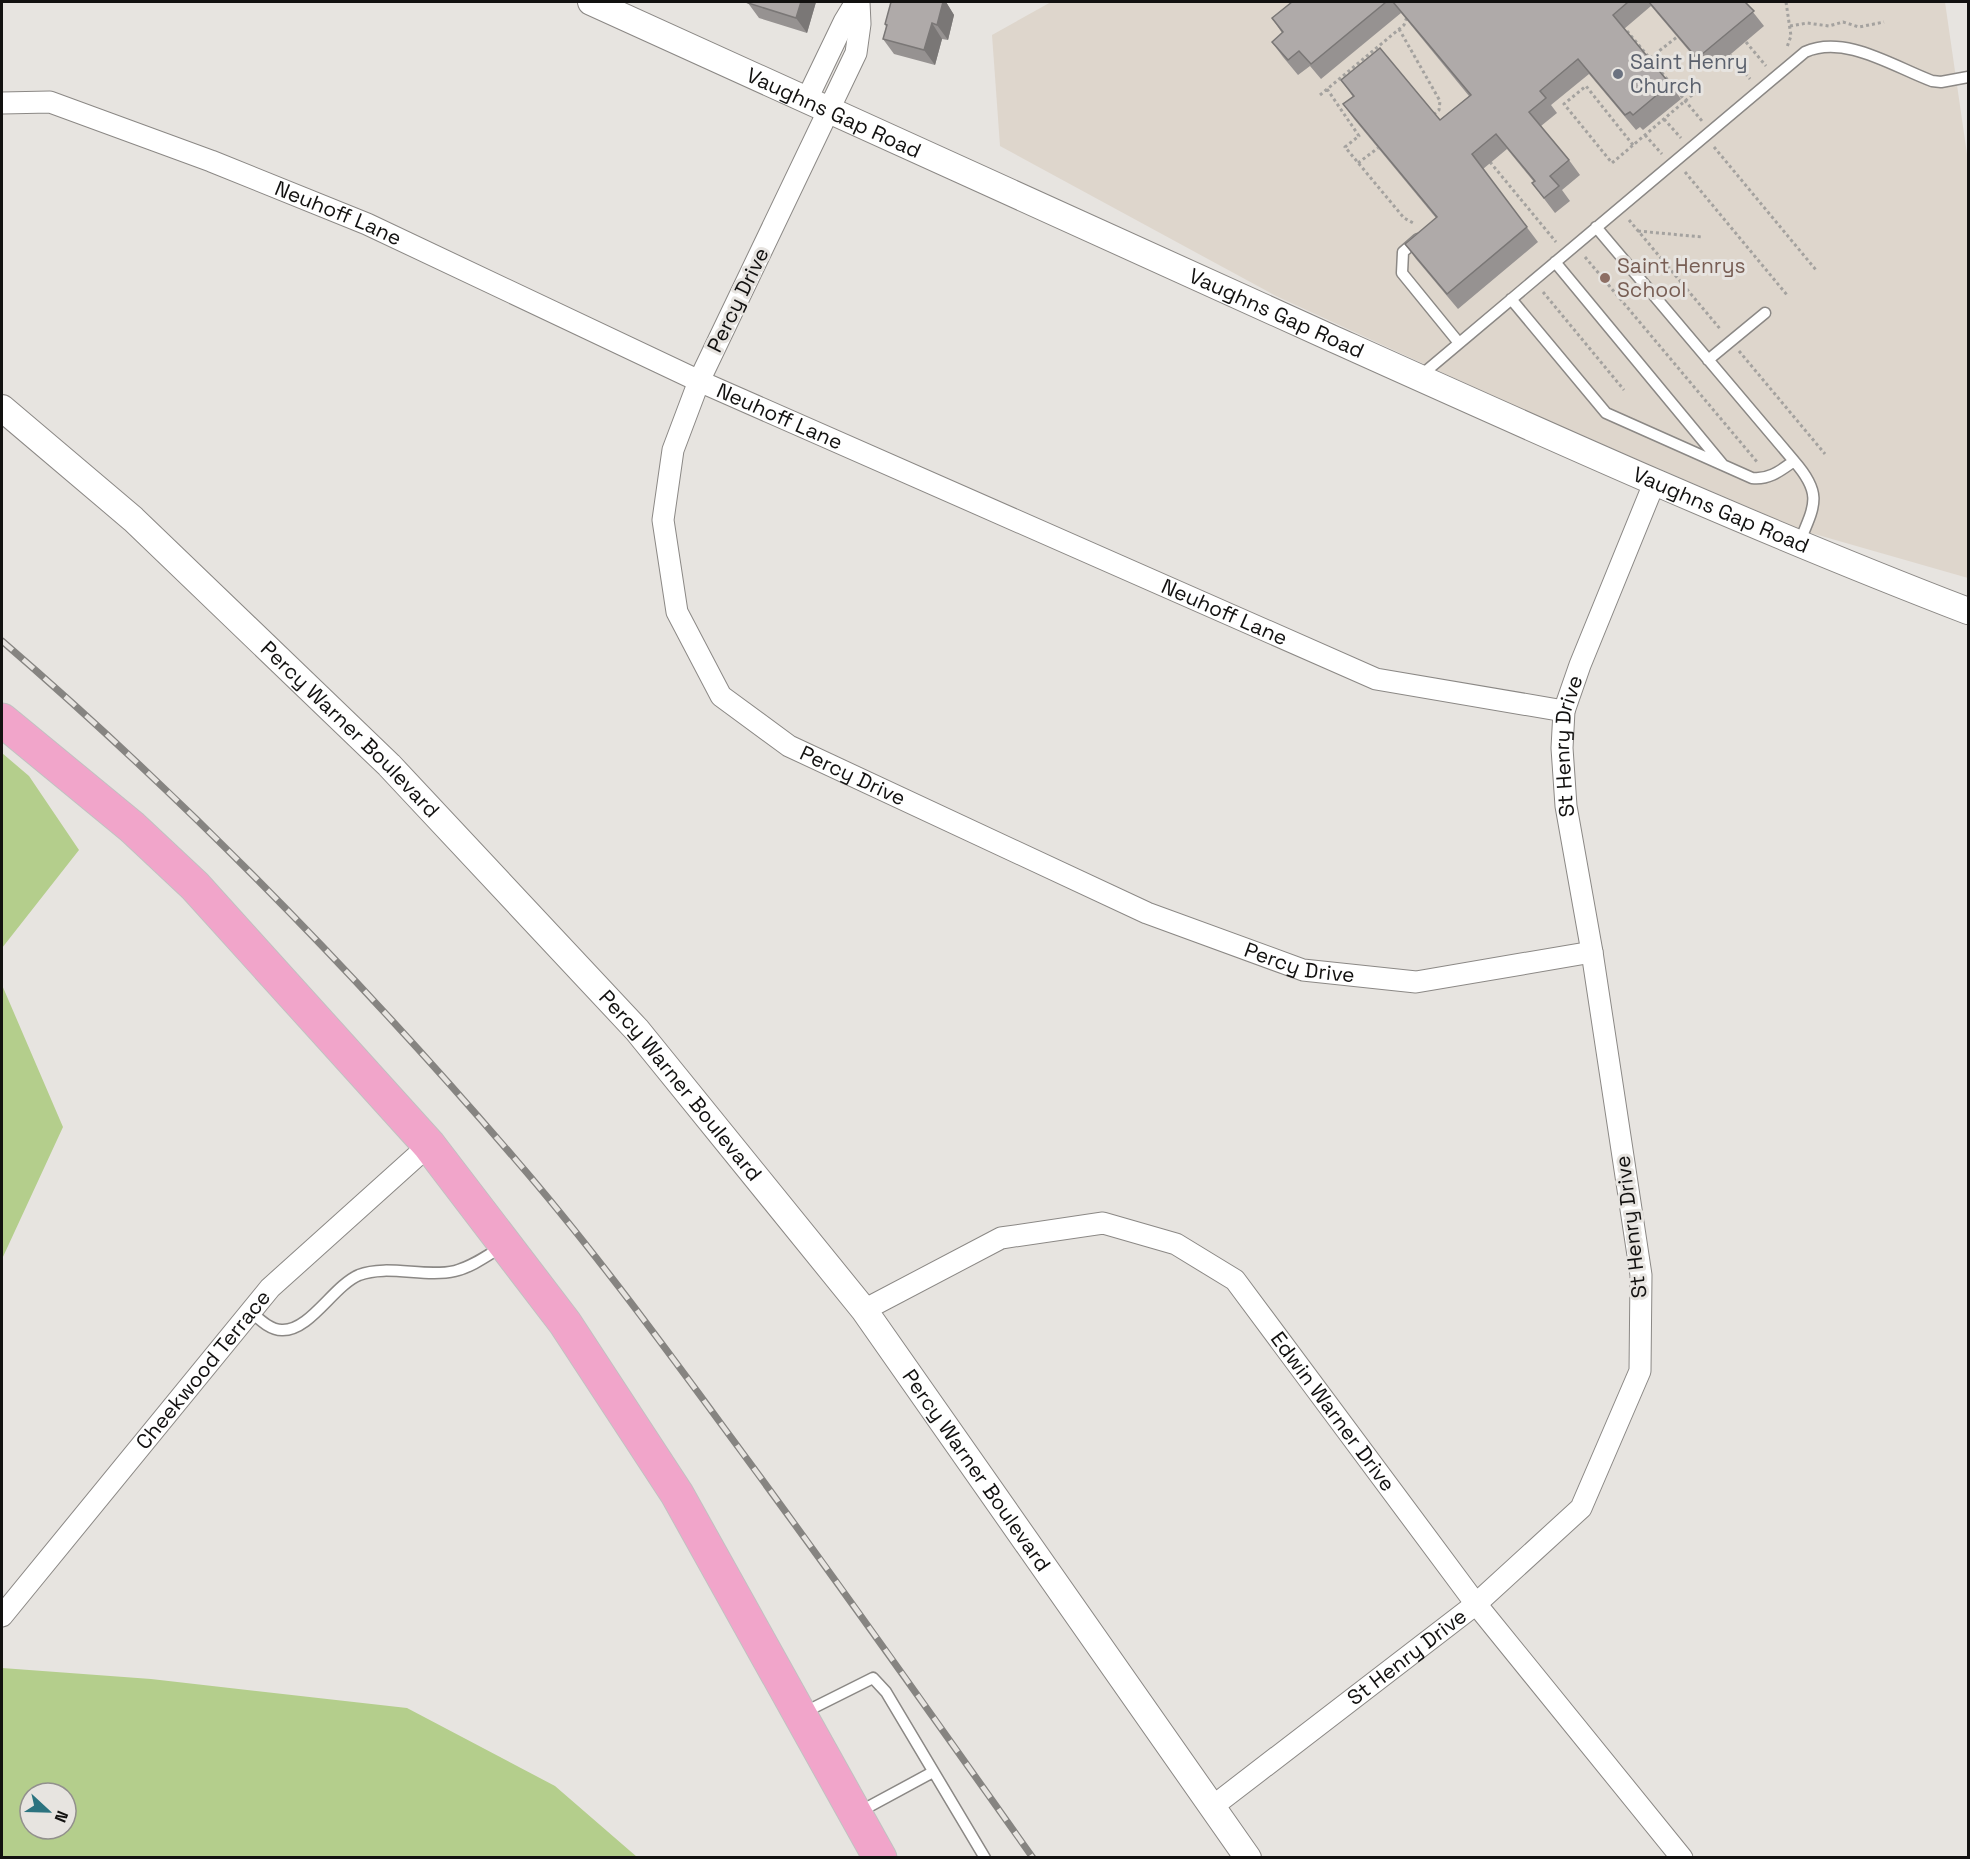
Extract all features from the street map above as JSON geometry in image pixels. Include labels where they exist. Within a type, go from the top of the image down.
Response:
[{"type":"main road","points":[[2,720],[132,826],[195,886],[429,1145],[565,1323],[677,1494],[880,1857]]},
{"type":"street","name":"Vaughns Gap Road","points":[[591,2],[829,112],[1418,377],[1876,576],[1968,611]]},
{"type":"street","points":[[806,101],[844,22],[858,2]]},
{"type":"street","name":"Percy Drive","points":[[858,2],[860,24],[856,52],[699,381],[674,450],[663,520],[677,612],[722,696],[789,746],[1147,913],[1303,970],[1416,982],[1592,952]]},
{"type":"street","name":"Neuhoff Lane","points":[[2,103],[50,102],[211,161],[367,224],[699,381],[1376,680],[1564,711]]},
{"type":"street","name":"Percy Warner Boulevard","points":[[2,408],[133,519],[389,765],[637,1030],[864,1311],[1248,1857]]},
{"type":"street","name":"St Henry Drive","points":[[1212,1807],[1476,1604],[1581,1508],[1640,1371],[1641,1275],[1592,952],[1566,806],[1562,748],[1564,711],[1580,665],[1655,481]]},
{"type":"street","name":"Cheekwood Terrace","points":[[2,1616],[270,1288],[429,1145]]},
{"type":"street","name":"Edwin Warner Drive","points":[[864,1311],[1000,1238],[1103,1223],[1176,1244],[1235,1280],[1476,1604],[1682,1857]]},
{"type":"lane","points":[[1418,377],[1805,52],[1822,46],[1834,46],[1876,57],[1932,81],[1941,82],[1968,77]]},
{"type":"lane","points":[[1596,227],[1809,479],[1814,496],[1810,516],[1799,543]]},
{"type":"lane","points":[[1427,231],[1402,252],[1402,273],[1459,343]]},
{"type":"lane","points":[[1555,262],[1725,467]]},
{"type":"lane","points":[[1511,299],[1606,413],[1752,478],[1777,473],[1794,461]]},
{"type":"lane","points":[[1708,360],[1765,313]]},
{"type":"lane","points":[[251,1312],[267,1325],[283,1330],[298,1326],[345,1282],[361,1274],[454,1271],[466,1267],[505,1245]]},
{"type":"lane","points":[[800,1715],[873,1678],[886,1692],[985,1857]]},
{"type":"lane","points":[[855,1814],[933,1773]]},
{"type":"path","points":[[1320,95],[1404,25],[1409,14]]},
{"type":"path","points":[[1790,26],[1807,23],[1829,26],[1844,22],[1859,27],[1884,22]]},
{"type":"path","points":[[1399,29],[1440,101],[1439,110],[1433,115]]},
{"type":"path","points":[[1627,31],[1702,121]]},
{"type":"path","points":[[1649,59],[1677,37]]},
{"type":"path","points":[[1746,42],[1767,66]]},
{"type":"path","points":[[1730,55],[1750,80]]},
{"type":"path","points":[[1633,145],[1586,86],[1564,104],[1612,163],[1698,90]]},
{"type":"path","points":[[1328,89],[1359,136],[1345,147],[1404,218],[1427,231]]},
{"type":"path","points":[[1345,114],[1351,109]]},
{"type":"path","points":[[1664,119],[1681,139]]},
{"type":"path","points":[[1645,135],[1662,155]]},
{"type":"path","points":[[1704,136],[1816,270]]},
{"type":"path","points":[[1358,163],[1378,148]]},
{"type":"path","points":[[1675,160],[1786,295]]},
{"type":"path","points":[[1490,162],[1557,243]]},
{"type":"path","points":[[1618,209],[1825,454]]},
{"type":"path","points":[[1638,231],[1702,237]]},
{"type":"path","points":[[1575,245],[1769,476]]},
{"type":"path","points":[[1533,280],[1624,390]]},
{"type":"shaded area","name":"Saint Henrys School","points":[[1051,2],[1945,2],[1968,161],[1968,578],[1804,531],[1537,416],[1276,296],[1000,146],[992,35]]},
{"type":"green space","points":[[2,753],[29,776],[79,850],[2,948]]},
{"type":"green space","points":[[2,985],[63,1127],[2,1259]]},
{"type":"green space","points":[[2,1668],[151,1679],[407,1708],[555,1786],[637,1857],[2,1857]]},
{"type":"building","points":[[749,2],[801,2],[796,18]]},
{"type":"building","points":[[891,2],[943,2],[937,25],[932,23],[924,50],[883,39]]},
{"type":"building","points":[[1292,2],[1386,2],[1311,64],[1299,51],[1288,60],[1272,42],[1283,32],[1272,18]]},
{"type":"building","points":[[1393,2],[1628,2],[1613,15],[1670,84],[1633,115],[1630,112],[1625,115],[1578,59],[1540,91],[1546,98],[1529,112],[1569,160],[1550,176],[1559,186],[1544,198],[1532,183],[1535,181],[1496,134],[1472,154],[1527,227],[1447,294],[1405,244],[1437,217],[1343,104],[1354,96],[1341,80],[1380,48],[1440,120],[1471,95]]},
{"type":"building","points":[[1649,2],[1745,2],[1754,11],[1701,55],[1699,52],[1695,56]]},
{"type":"railway","points":[[2,641],[138,763],[204,826],[332,956],[456,1091],[545,1194],[627,1298],[733,1440],[1033,1858]]},
{"type":"place","name":"Saint Henry Church","points":[[1618,74]]},
{"type":"place","name":"Saint Henrys School","points":[[1605,278]]}]
